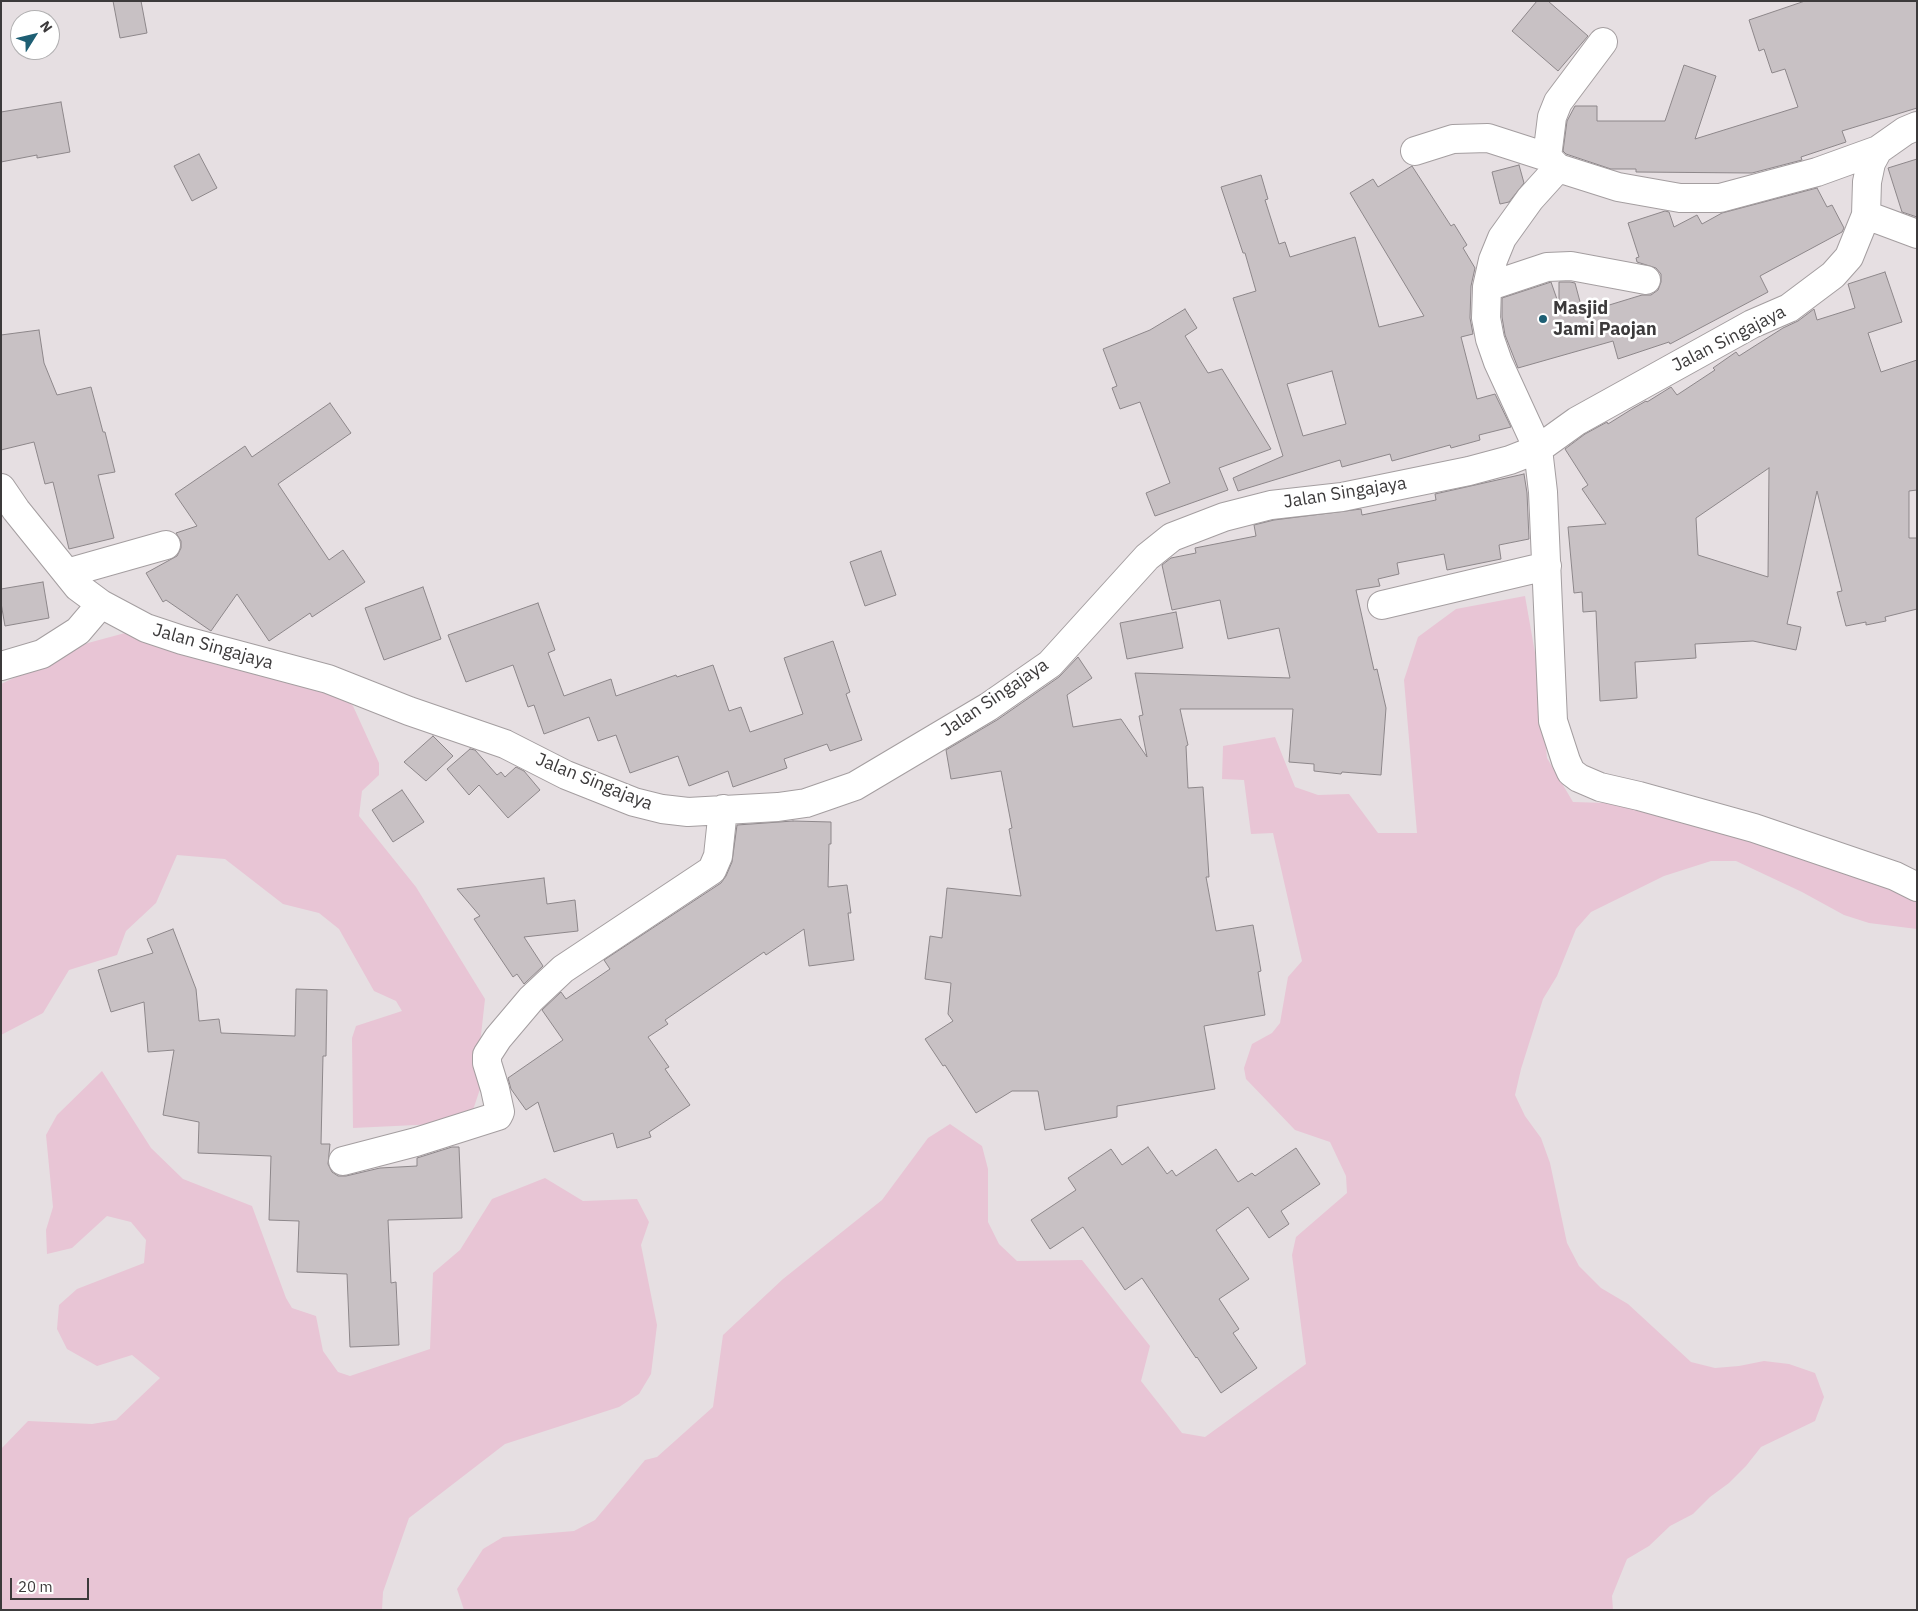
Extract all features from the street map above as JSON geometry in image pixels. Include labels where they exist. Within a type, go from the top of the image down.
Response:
[{"type":"street","points":[[1603,42],[1558,102],[1552,117],[1552,163],[1530,199],[1502,238],[1493,260],[1487,287],[1486,318],[1490,339],[1498,362],[1538,449],[1543,492],[1553,721],[1566,761],[1571,772],[1579,778],[1600,787],[1754,828],[1895,876],[1917,886]]},
{"type":"street","points":[[1415,151],[1453,139],[1488,138],[1618,187],[1680,198],[1720,198],[1817,172],[1878,150],[1905,131],[1917,126]]},
{"type":"street","name":"Jalan Singajaya","points":[[1,488],[16,510],[78,586],[101,604],[146,628],[328,680],[409,711],[505,744],[566,774],[634,802],[662,809],[688,812],[778,807],[806,803],[855,786],[988,707],[1050,664],[1147,557],[1172,537],[1224,517],[1271,505],[1342,497],[1469,471],[1510,460],[1538,449],[1577,421],[1752,324],[1790,308],[1833,275],[1849,257],[1866,215],[1869,173],[1871,163],[1878,150]]},
{"type":"street","points":[[1866,215],[1917,234]]},
{"type":"street","points":[[1487,287],[1547,266],[1571,266],[1646,280]]},
{"type":"street","points":[[67,573],[166,546]]},
{"type":"street","points":[[1382,605],[1547,566]]},
{"type":"street","points":[[1,666],[42,654],[78,631],[101,604]]},
{"type":"street","points":[[344,1161],[416,1142],[498,1116],[500,1112],[495,1089],[486,1063],[487,1055],[498,1038],[531,999],[563,969],[612,935],[670,900],[712,870],[718,856],[723,809]]},
{"type":"shaded area","points":[[1525,596],[1538,670],[1547,758],[1573,802],[1639,804],[1917,874],[1917,929],[1869,923],[1844,915],[1802,892],[1736,861],[1711,861],[1664,876],[1591,912],[1576,929],[1557,976],[1543,999],[1521,1069],[1515,1095],[1525,1116],[1541,1138],[1550,1163],[1567,1243],[1579,1266],[1601,1288],[1628,1304],[1691,1362],[1715,1368],[1764,1361],[1789,1364],[1815,1373],[1824,1397],[1815,1421],[1761,1447],[1729,1483],[1710,1497],[1693,1514],[1670,1526],[1649,1546],[1627,1559],[1612,1596],[1613,1610],[464,1610],[457,1589],[483,1549],[503,1537],[574,1531],[595,1520],[645,1460],[657,1457],[713,1407],[723,1335],[783,1279],[882,1200],[928,1138],[950,1124],[982,1146],[988,1169],[988,1222],[999,1244],[1017,1261],[1082,1260],[1150,1346],[1141,1381],[1182,1433],[1205,1437],[1306,1364],[1292,1255],[1296,1237],[1347,1193],[1346,1176],[1330,1142],[1295,1130],[1246,1079],[1244,1068],[1252,1044],[1272,1033],[1280,1023],[1288,977],[1302,961],[1273,833],[1251,834],[1244,780],[1222,779],[1223,746],[1275,737],[1295,787],[1318,795],[1349,794],[1378,833],[1417,833],[1404,680],[1418,637],[1456,609]]},
{"type":"shaded area","points":[[125,633],[218,665],[339,691],[353,706],[379,763],[379,775],[362,791],[359,816],[416,887],[485,999],[478,1062],[482,1083],[473,1110],[437,1124],[353,1128],[352,1038],[356,1026],[402,1011],[396,1001],[374,991],[339,929],[319,913],[283,904],[225,859],[177,855],[156,903],[126,931],[117,955],[69,970],[43,1013],[1,1035],[1,684],[88,643]]},
{"type":"shaded area","points":[[102,1071],[151,1148],[183,1179],[252,1206],[286,1298],[292,1308],[316,1316],[323,1351],[338,1372],[350,1376],[430,1349],[433,1273],[460,1250],[492,1199],[545,1178],[583,1201],[637,1199],[649,1222],[641,1245],[657,1325],[651,1374],[639,1394],[619,1407],[505,1444],[409,1518],[383,1592],[382,1610],[1,1610],[1,1449],[28,1421],[92,1424],[116,1420],[160,1378],[132,1355],[97,1366],[67,1349],[57,1329],[59,1305],[77,1289],[144,1263],[146,1240],[131,1222],[107,1216],[72,1248],[47,1254],[46,1230],[53,1207],[46,1135],[57,1115]]},
{"type":"building","points":[[113,1],[141,1],[147,33],[120,38]]},
{"type":"building","points":[[1537,1],[1548,1],[1588,36],[1558,71],[1512,31]]},
{"type":"building","points":[[1805,1],[1917,1],[1917,108],[1842,131],[1846,142],[1801,157],[1802,160],[1752,173],[1636,172],[1636,169],[1611,169],[1566,154],[1563,151],[1567,121],[1575,106],[1597,106],[1597,121],[1665,121],[1684,65],[1716,76],[1695,139],[1798,107],[1785,69],[1772,73],[1764,49],[1759,51],[1749,20]]},
{"type":"building","points":[[61,102],[70,152],[37,158],[37,155],[1,162],[1,112]]},
{"type":"building","points":[[199,154],[217,188],[192,201],[174,166]]},
{"type":"building","points":[[1917,159],[1917,217],[1902,212],[1888,168]]},
{"type":"building","points":[[1519,165],[1524,183],[1509,202],[1500,204],[1492,172]]},
{"type":"building","points":[[1412,166],[1451,226],[1454,224],[1467,245],[1463,248],[1475,268],[1471,286],[1470,318],[1473,334],[1461,337],[1477,399],[1495,394],[1511,427],[1479,435],[1480,440],[1451,448],[1450,445],[1392,461],[1390,454],[1342,467],[1340,460],[1238,491],[1233,478],[1283,456],[1233,298],[1256,291],[1245,253],[1243,253],[1221,187],[1261,175],[1268,199],[1265,200],[1279,244],[1285,242],[1290,257],[1355,237],[1379,327],[1424,316],[1350,193],[1373,179],[1378,187]],"holes":[[[1332,371],[1346,424],[1303,436],[1287,384]]]},
{"type":"building","points":[[1817,188],[1827,207],[1832,205],[1844,228],[1842,232],[1760,276],[1768,292],[1670,344],[1669,342],[1618,359],[1613,341],[1518,368],[1505,335],[1502,317],[1502,298],[1551,282],[1559,305],[1559,282],[1570,282],[1575,283],[1583,313],[1642,295],[1651,295],[1658,290],[1661,274],[1656,268],[1637,262],[1636,258],[1639,257],[1628,223],[1665,211],[1669,212],[1674,227],[1697,215],[1702,224],[1722,213]]},
{"type":"building","points":[[1885,272],[1902,322],[1868,333],[1881,372],[1917,360],[1917,490],[1909,491],[1909,538],[1917,538],[1917,609],[1885,617],[1886,621],[1846,626],[1837,592],[1842,591],[1817,491],[1787,624],[1801,627],[1796,650],[1753,641],[1695,644],[1696,658],[1635,662],[1637,698],[1600,701],[1596,611],[1583,612],[1582,592],[1574,593],[1568,527],[1606,524],[1582,489],[1588,485],[1565,449],[1585,434],[1607,422],[1608,424],[1671,387],[1677,395],[1715,370],[1713,368],[1736,352],[1739,356],[1783,328],[1798,321],[1814,309],[1817,320],[1855,308],[1848,284]],"holes":[[[1769,468],[1768,577],[1698,555],[1696,518]]]},
{"type":"building","points":[[1185,309],[1197,328],[1185,336],[1208,373],[1222,369],[1271,449],[1219,468],[1228,490],[1155,516],[1146,493],[1170,483],[1140,402],[1120,409],[1112,388],[1117,386],[1103,349],[1150,330]]},
{"type":"building","points":[[39,330],[44,363],[57,395],[91,387],[115,472],[98,475],[114,538],[69,549],[53,482],[45,484],[34,442],[1,450],[1,335]]},
{"type":"building","points":[[330,403],[351,433],[278,484],[329,560],[343,550],[365,582],[312,617],[310,613],[269,641],[237,594],[211,631],[166,600],[163,602],[146,573],[177,556],[181,548],[181,541],[176,533],[197,526],[175,494],[245,446],[252,457]]},
{"type":"building","points":[[1524,474],[1527,493],[1529,539],[1499,545],[1501,559],[1447,570],[1444,554],[1397,563],[1399,574],[1378,579],[1380,586],[1356,590],[1374,670],[1377,669],[1386,708],[1381,775],[1314,771],[1314,764],[1289,762],[1293,709],[1180,709],[1188,745],[1186,746],[1188,788],[1203,787],[1209,877],[1206,877],[1216,931],[1253,925],[1261,971],[1258,972],[1265,1015],[1204,1026],[1215,1089],[1117,1106],[1117,1117],[1045,1130],[1038,1091],[1012,1091],[976,1113],[945,1065],[943,1066],[925,1039],[953,1021],[948,1014],[951,983],[925,979],[930,936],[942,938],[947,888],[1021,896],[1009,829],[1012,828],[1001,771],[951,779],[946,750],[997,720],[1059,677],[1078,657],[1092,678],[1067,695],[1073,727],[1121,719],[1147,757],[1139,716],[1143,715],[1135,673],[1290,678],[1279,628],[1228,639],[1220,600],[1172,610],[1162,565],[1171,558],[1196,553],[1195,548],[1256,536],[1254,525],[1274,520],[1361,509],[1362,515],[1436,500],[1435,494]]},
{"type":"building","points":[[881,551],[896,595],[865,606],[850,562]]},
{"type":"building","points":[[43,582],[49,618],[5,626],[1,603],[1,589]]},
{"type":"building","points":[[423,587],[441,639],[384,660],[365,608]]},
{"type":"building","points":[[538,603],[555,650],[548,653],[564,696],[611,679],[616,696],[676,675],[677,677],[713,665],[729,711],[741,707],[750,732],[803,714],[784,658],[833,641],[850,692],[846,694],[862,740],[830,751],[827,744],[784,759],[787,768],[733,787],[728,771],[689,786],[678,756],[630,773],[616,735],[598,741],[589,717],[544,734],[534,705],[528,707],[513,665],[466,682],[448,635]]},
{"type":"building","points":[[1176,612],[1183,648],[1127,659],[1120,623]]},
{"type":"building","points":[[433,736],[453,756],[426,781],[404,762]]},
{"type":"building","points":[[470,749],[475,750],[497,775],[501,772],[505,777],[516,767],[524,771],[540,790],[508,818],[479,785],[469,795],[447,769]]},
{"type":"building","points":[[402,790],[424,822],[393,842],[372,810]]},
{"type":"building","points":[[793,821],[831,822],[828,887],[847,885],[851,913],[848,913],[854,960],[809,966],[804,929],[766,955],[764,952],[665,1020],[668,1024],[648,1037],[669,1067],[665,1069],[690,1105],[649,1132],[651,1137],[617,1148],[613,1133],[554,1152],[538,1102],[526,1110],[511,1089],[508,1078],[563,1040],[542,1010],[561,992],[566,999],[610,969],[604,960],[721,883],[732,862],[737,825]]},
{"type":"building","points":[[544,878],[547,904],[575,900],[578,931],[524,937],[543,966],[524,984],[517,974],[513,977],[474,919],[480,916],[457,889]]},
{"type":"building","points":[[173,929],[196,989],[199,1021],[219,1019],[221,1033],[295,1036],[296,989],[327,990],[326,1056],[323,1056],[321,1144],[330,1144],[328,1164],[332,1172],[338,1176],[346,1176],[380,1168],[417,1166],[417,1158],[452,1147],[459,1147],[462,1218],[388,1220],[391,1283],[396,1282],[399,1345],[350,1347],[347,1274],[297,1272],[299,1221],[269,1220],[271,1156],[198,1153],[199,1122],[163,1115],[174,1050],[148,1052],[144,1002],[111,1012],[98,970],[153,953],[147,939]]},
{"type":"building","points":[[1148,1147],[1167,1174],[1172,1170],[1176,1176],[1216,1149],[1238,1182],[1252,1173],[1255,1176],[1296,1148],[1320,1184],[1281,1211],[1289,1224],[1269,1238],[1248,1207],[1216,1230],[1249,1279],[1219,1299],[1239,1329],[1233,1333],[1257,1368],[1221,1393],[1142,1278],[1125,1290],[1083,1227],[1050,1249],[1031,1220],[1076,1190],[1068,1178],[1111,1149],[1122,1165]]},
{"type":"place","name":"Masjid Jami Paojan","points":[[1543,319]]}]
